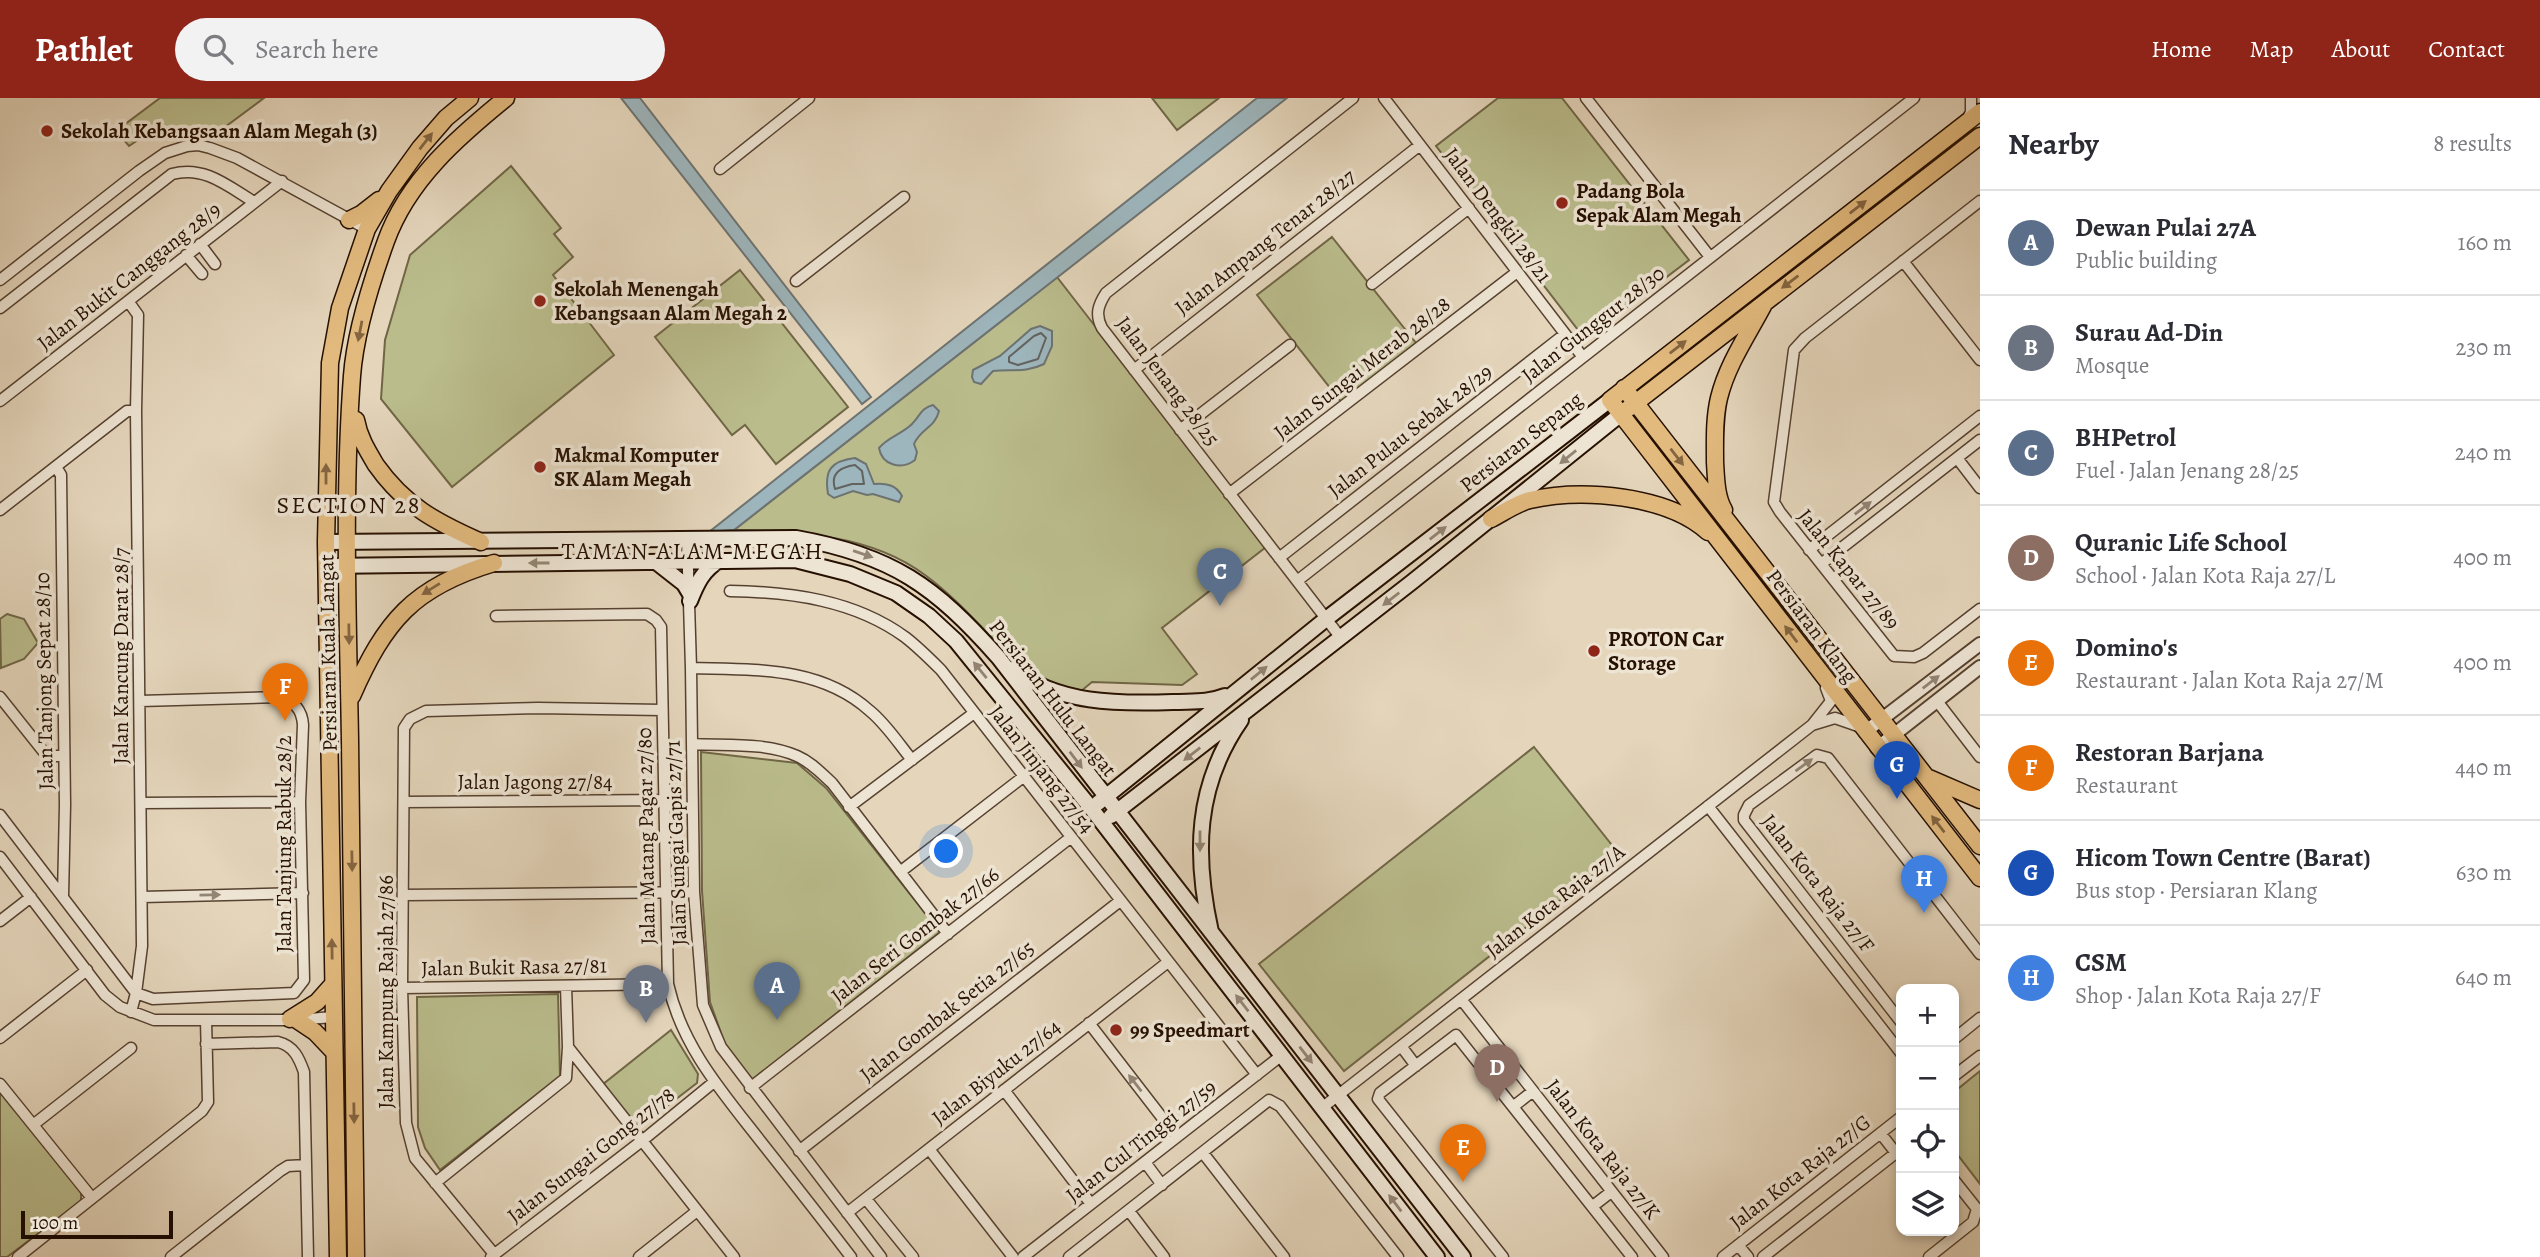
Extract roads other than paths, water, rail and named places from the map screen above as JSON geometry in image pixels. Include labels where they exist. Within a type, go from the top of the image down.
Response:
[{"type":"main road","name":"Persiaran Kuala Langat","points":[[338,1257],[326,542],[330,363],[340,308],[367,229],[389,191],[432,132],[470,98]]},
{"type":"main road","name":"Persiaran Kuala Langat","points":[[356,1257],[347,542],[352,376],[365,305],[390,231],[424,176],[462,134],[506,98]]},
{"type":"main road","name":"Persiaran Sepang","points":[[1091,808],[1326,619],[1980,112]]},
{"type":"main road","name":"Persiaran Sepang","points":[[1103,823],[1492,519],[1765,300],[1980,136]]},
{"type":"main road","points":[[356,257],[354,232],[347,219],[360,214],[389,191]]},
{"type":"main road","points":[[379,266],[367,229],[411,194]]},
{"type":"main road","points":[[1834,225],[1845,239]]},
{"type":"main road","points":[[1735,532],[1720,502],[1717,486],[1716,415],[1726,376],[1765,300]]},
{"type":"main road","name":"Persiaran Klang","points":[[1624,388],[1980,846]]},
{"type":"main road","points":[[352,400],[358,432],[393,489],[427,516],[481,542]]},
{"type":"main road","name":"Persiaran Klang","points":[[1610,400],[1980,878]]},
{"type":"main road","points":[[1492,519],[1527,500],[1607,496],[1646,503],[1686,517],[1728,550]]},
{"type":"main road","name":"Persiaran Hulu Langat","points":[[326,542],[796,538],[856,551],[882,561],[934,593],[967,622],[998,657],[1463,1257]]},
{"type":"main road","points":[[690,597],[703,573],[721,560]]},
{"type":"main road","name":"Persiaran Hulu Langat","points":[[327,566],[795,560],[822,565],[874,582],[912,603],[956,641],[1091,808],[1437,1257]]},
{"type":"main road","points":[[656,562],[684,584],[690,597]]},
{"type":"main road","points":[[349,702],[366,665],[400,613],[432,587],[470,570],[494,563]]},
{"type":"main road","points":[[998,657],[1023,677],[1045,688],[1102,701],[1131,704],[1198,702],[1214,700],[1235,692]]},
{"type":"main road","points":[[1212,935],[1202,876],[1202,814],[1211,780],[1224,748],[1248,710]]},
{"type":"main road","points":[[1927,777],[1980,800]]},
{"type":"main road","points":[[333,1017],[339,1015],[346,1006],[348,976],[354,960]]},
{"type":"main road","points":[[333,984],[317,1002],[294,1020],[315,1032],[333,1051]]},
{"type":"main road","points":[[333,1017],[338,1021],[347,1040],[354,1084]]},
{"type":"street","points":[[720,169],[809,98]]},
{"type":"street","name":"Jalan Jenang 28/25","points":[[1341,638],[1098,322],[1098,308],[1106,293],[1353,98]]},
{"type":"street","name":"Jalan Dengkil 28/21","points":[[1384,98],[1582,356]]},
{"type":"street","points":[[1586,98],[1710,257]]},
{"type":"street","name":"Jalan Gunggur 28/30","points":[[1297,581],[1914,98]]},
{"type":"street","points":[[1965,124],[1971,112],[1971,98]]},
{"type":"street","points":[[0,280],[139,171],[176,148],[198,145],[237,158],[367,229]]},
{"type":"street","name":"Jalan Ampang Tenar 28/27","points":[[1134,370],[1420,145]]},
{"type":"street","points":[[0,308],[172,174],[187,171],[202,173],[254,202]]},
{"type":"street","name":"Jalan Bukit Canggang 28/9","points":[[0,401],[282,181]]},
{"type":"street","points":[[796,281],[904,197]]},
{"type":"street","name":"Jalan Kapar 27/89","points":[[1980,201],[1805,338],[1794,350],[1774,502],[1894,656],[1914,657],[1923,653],[1980,609]]},
{"type":"street","points":[[1372,284],[1469,208]]},
{"type":"street","points":[[200,244],[215,264]]},
{"type":"street","points":[[186,255],[202,274]]},
{"type":"street","points":[[1903,261],[1980,360]]},
{"type":"street","name":"Jalan Sungai Merab 28/28","points":[[1229,494],[1517,272]]},
{"type":"street","name":"Jalan Kancung Darat 28/7","points":[[128,301],[138,315],[136,411],[142,897],[142,946],[131,1012]]},
{"type":"street","name":"Jalan Pulau Sebak 28/29","points":[[1279,558],[1565,334]]},
{"type":"street","points":[[1181,430],[1290,345]]},
{"type":"street","points":[[0,510],[127,411],[136,411]]},
{"type":"street","points":[[1809,550],[1980,416]]},
{"type":"street","points":[[1821,564],[1980,440]]},
{"type":"street","points":[[1957,458],[1980,488]]},
{"type":"street","name":"Jalan Tanjong Sepat 28/10","points":[[56,467],[61,475],[65,805],[63,897]]},
{"type":"street","name":"Jalan Sungai Gapis 27/71","points":[[687,538],[694,892],[703,1005],[721,1048],[881,1257]]},
{"type":"street","name":"Jalan Jinjang 27/54","points":[[730,591],[816,597],[866,615],[905,637],[941,670],[1257,1074]]},
{"type":"street","name":"Jalan Matang Pagar 27/80","points":[[496,616],[647,614],[656,620],[662,636],[668,984],[673,1009],[693,1051],[714,1082],[851,1257]]},
{"type":"street","points":[[1812,725],[1835,718],[1863,730],[1882,720],[1980,644]]},
{"type":"street","points":[[1877,748],[1980,667]]},
{"type":"street","points":[[691,668],[771,670],[821,681],[872,712],[912,760]]},
{"type":"street","name":"Jalan Kota Raja 27/A","points":[[1323,1107],[1812,725],[1831,701],[1817,668]]},
{"type":"street","points":[[0,697],[43,751],[51,756],[63,756]]},
{"type":"street","name":"Jalan Tanjung Rabuk 28/2","points":[[136,993],[153,999],[287,995],[300,988],[304,980],[300,802],[303,717],[294,702],[279,697],[141,701]]},
{"type":"street","points":[[1937,701],[1980,757]]},
{"type":"street","name":"Jalan Kampung Rajah 27/86","points":[[493,1256],[415,1158],[406,1123],[402,988],[404,728],[410,719],[426,711],[538,708],[663,710]]},
{"type":"street","points":[[849,807],[974,713]]},
{"type":"street","points":[[692,744],[769,749],[796,755],[814,766],[948,934]]},
{"type":"street","name":"Jalan Kota Raja 27/F","points":[[1896,1015],[1744,820],[1749,805],[1817,755],[1828,758],[1980,954]]},
{"type":"street","points":[[900,873],[1023,777]]},
{"type":"street","name":"Jalan Jagong 27/84","points":[[404,802],[665,800]]},
{"type":"street","points":[[141,803],[300,802]]},
{"type":"street","points":[[1708,806],[1896,1047]]},
{"type":"street","points":[[0,815],[136,993]]},
{"type":"street","name":"Jalan Seri Gombak 27/66","points":[[750,1088],[1070,838]]},
{"type":"street","points":[[0,857],[112,1002],[131,1012],[154,1020],[294,1020],[333,1017]]},
{"type":"street","points":[[1780,898],[1795,886]]},
{"type":"street","points":[[404,895],[694,892]]},
{"type":"street","points":[[142,897],[303,893]]},
{"type":"street","points":[[0,921],[31,897]]},
{"type":"street","name":"Jalan Gombak Setia 27/65","points":[[799,1151],[1120,901]]},
{"type":"street","name":"Jalan Biyuku 27/64","points":[[847,1213],[1168,962]]},
{"type":"street","points":[[0,1038],[87,970]]},
{"type":"street","name":"Jalan Bukit Rasa 27/81","points":[[402,988],[668,984]]},
{"type":"street","points":[[435,1183],[566,1078],[566,986]]},
{"type":"street","points":[[1860,999],[1875,987]]},
{"type":"street","name":"Jalan Kota Raja 27/K","points":[[1461,999],[1663,1257]]},
{"type":"street","points":[[1959,1035],[1980,1018]]},
{"type":"street","points":[[18,1257],[202,1111],[208,1102],[206,1020]]},
{"type":"street","points":[[1089,1023],[1177,1137]]},
{"type":"street","points":[[1503,1257],[1378,1099],[1380,1093],[1454,1035],[1460,1037],[1632,1257]]},
{"type":"street","points":[[206,1044],[278,1042],[293,1049],[304,1072],[308,1257]]},
{"type":"street","points":[[1401,1046],[1416,1066]]},
{"type":"street","points":[[568,1047],[734,1257]]},
{"type":"street","points":[[33,1125],[131,1048]]},
{"type":"street","name":"Jalan Cul Tinggi 27/59","points":[[1023,1257],[1282,1055]]},
{"type":"street","points":[[1959,1072],[1980,1056]]},
{"type":"street","name":"Jalan Sungai Gong 27/78","points":[[493,1256],[714,1082]]},
{"type":"street","points":[[0,1084],[92,1198]]},
{"type":"street","points":[[1004,1090],[1091,1203]]},
{"type":"street","points":[[1514,1106],[1533,1091]]},
{"type":"street","points":[[1069,1257],[1269,1100],[1280,1106],[1398,1257]]},
{"type":"street","name":"Jalan Kota Raja 27/G","points":[[1723,1257],[1896,1121]]},
{"type":"street","points":[[1881,1134],[1896,1148]]},
{"type":"street","points":[[929,1149],[1013,1257]]},
{"type":"street","points":[[1203,1153],[1284,1257]]},
{"type":"street","points":[[1763,1257],[1896,1153]]},
{"type":"street","points":[[1144,1162],[1162,1185]]},
{"type":"street","points":[[171,1257],[280,1171],[297,1164],[306,1165]]},
{"type":"street","points":[[1959,1186],[1977,1209],[1973,1222],[1959,1233]]},
{"type":"street","points":[[1593,1206],[1611,1192]]},
{"type":"street","points":[[866,1199],[913,1257]]},
{"type":"street","points":[[1129,1210],[1164,1257]]},
{"type":"street","points":[[639,1257],[698,1211]]},
{"type":"street","points":[[1928,1257],[1955,1236]]},
{"type":"street","points":[[1738,1245],[1748,1257]]},
{"type":"water","points":[[621,98],[640,98],[871,397],[862,404]]},
{"type":"water","points":[[1257,98],[1287,98],[734,530],[709,532]]},
{"type":"water","points":[[1040,326],[1052,331],[1052,346],[1044,364],[1025,370],[993,371],[981,384],[974,382],[973,370],[1000,356],[1031,329]]},
{"type":"water","points":[[933,405],[939,411],[914,444],[917,452],[915,460],[899,465],[884,459],[879,448]]},
{"type":"water","points":[[855,458],[866,464],[874,484],[887,484],[897,489],[902,496],[899,502],[853,491],[834,498],[828,494],[827,479],[831,468],[835,464]]},
{"type":"place","name":"Sekolah Kebangsaan Alam Megah (3)","points":[[47,131]]},
{"type":"place","name":"Padang Bola Sepak Alam Megah","points":[[1562,203]]},
{"type":"place","name":"Sekolah Menengah Kebangsaan Alam Megah 2","points":[[540,301]]},
{"type":"place","name":"Makmal Komputer SK Alam Megah","points":[[540,467]]},
{"type":"place","name":"BHPetrol","points":[[1220,606]]},
{"type":"place","name":"PROTON Car Storage","points":[[1594,651]]},
{"type":"place","name":"Restoran Barjana","points":[[285,721]]},
{"type":"place","name":"Hicom Town Centre (Barat)","points":[[1897,799]]},
{"type":"place","name":"CSM","points":[[1924,913]]},
{"type":"place","name":"Dewan Pulai 27A","points":[[777,1020]]},
{"type":"place","name":"Surau Ad-Din","points":[[646,1023]]},
{"type":"place","name":"99 Speedmart","points":[[1116,1030]]},
{"type":"place","name":"Quranic Life School","points":[[1497,1102]]},
{"type":"place","name":"Domino's","points":[[1463,1182]]},
{"type":"district","name":"SECTION 28","points":[[349,505]]},
{"type":"district","name":"TAMAN ALAM MEGAH","points":[[693,551]]}]
